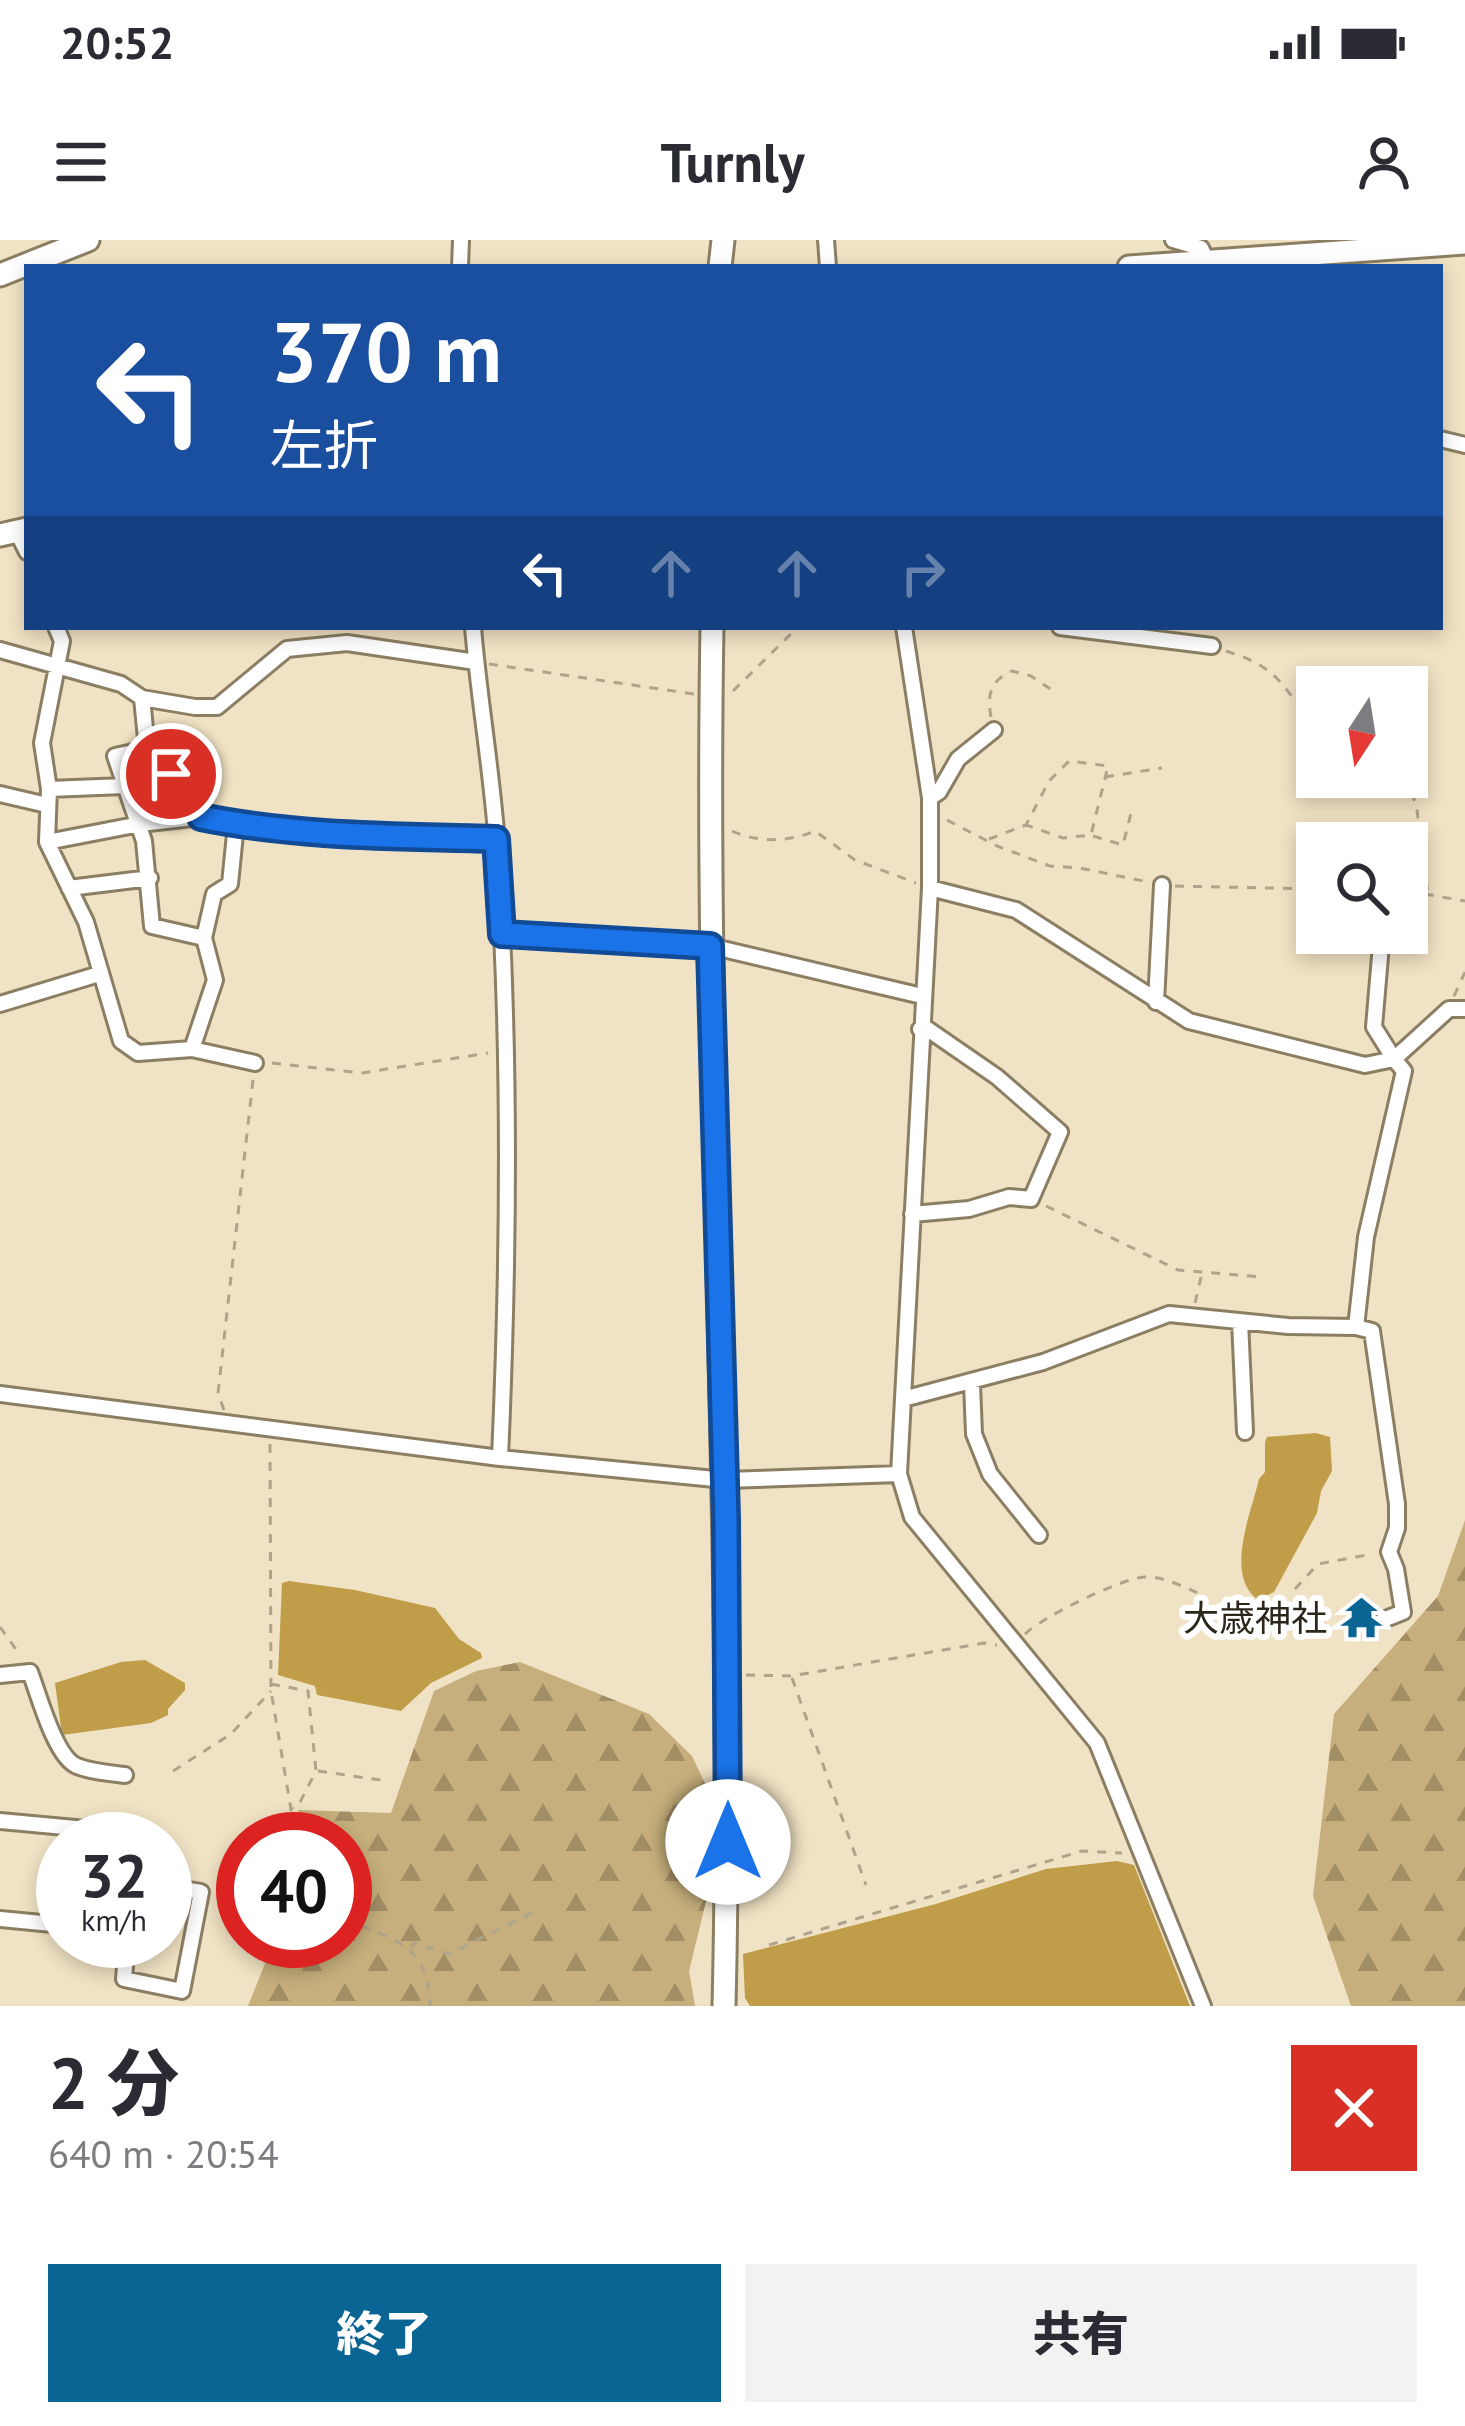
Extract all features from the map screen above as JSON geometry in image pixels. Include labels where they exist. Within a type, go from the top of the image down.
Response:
[{"type":"street","points":[[26,264],[88,240]]},
{"type":"street","points":[[1173,240],[1202,248],[1208,263],[1465,243]]},
{"type":"street","points":[[1464,445],[1465,454]]},
{"type":"street","points":[[57,630],[62,641],[42,743],[49,789],[47,842],[86,922],[121,1041],[138,1053],[192,1049],[255,1063]]},
{"type":"street","points":[[472,630],[502,934],[509,1263],[500,1458]]},
{"type":"street","points":[[712,630],[710,946],[728,1674],[724,2006]]},
{"type":"street","points":[[904,630],[930,799],[931,888],[899,1474],[912,1516],[1097,1743],[1204,2006]]},
{"type":"street","points":[[1084,630],[1212,646]]},
{"type":"street","points":[[0,650],[121,684],[142,698],[218,707],[287,649],[347,644],[476,662]]},
{"type":"street","points":[[142,698],[147,748],[195,800],[201,817]]},
{"type":"street","points":[[930,799],[958,759],[994,730]]},
{"type":"street","points":[[147,748],[115,756],[140,824],[150,878],[152,926],[204,938]]},
{"type":"street","points":[[49,789],[124,786]]},
{"type":"street","points":[[0,794],[47,805]]},
{"type":"street","points":[[47,842],[201,817],[274,831],[496,839]]},
{"type":"street","points":[[192,1049],[214,980],[204,938],[214,894],[230,884],[236,824]]},
{"type":"street","points":[[69,888],[150,878]]},
{"type":"street","points":[[1156,1002],[1162,885]]},
{"type":"street","points":[[931,888],[1016,910],[1189,1022],[1276,1045],[1365,1065],[1394,1059],[1457,1009]]},
{"type":"street","points":[[502,934],[710,946],[922,995]]},
{"type":"street","points":[[1356,1327],[1366,1237],[1404,1071],[1374,1027],[1380,954]]},
{"type":"street","points":[[0,1004],[99,974]]},
{"type":"street","points":[[913,1214],[969,1209],[1009,1197],[1030,1199],[1060,1132],[997,1077],[926,1028],[920,1029]]},
{"type":"street","points":[[903,1400],[972,1384],[1169,1315],[1372,1331],[1397,1504],[1397,1528],[1389,1552],[1402,1612],[1383,1620]]},
{"type":"street","points":[[1240,1321],[1245,1432]]},
{"type":"street","points":[[972,1384],[974,1434],[990,1474],[1039,1535]]},
{"type":"street","points":[[0,1394],[500,1458],[725,1480],[899,1474]]},
{"type":"street","points":[[0,1676],[30,1672],[69,1762],[125,1775]]},
{"type":"street","points":[[0,1821],[36,1824]]},
{"type":"street","points":[[192,1890],[201,1892],[192,1939]]},
{"type":"street","points":[[0,1919],[36,1922]]},
{"type":"street","points":[[125,1968],[124,1979],[182,1991],[186,1968]]},
{"type":"path","points":[[476,662],[711,696],[738,690],[795,630]]},
{"type":"path","points":[[1212,646],[1258,661],[1296,700]]},
{"type":"path","points":[[994,730],[988,699],[1002,676],[1012,671],[1030,676],[1055,692]]},
{"type":"path","points":[[1026,825],[1049,781],[1069,761],[1108,766],[1090,835]]},
{"type":"path","points":[[1105,778],[1162,768]]},
{"type":"path","points":[[987,840],[1026,825],[1063,838],[1090,835],[1123,845],[1132,813]]},
{"type":"path","points":[[928,817],[946,819],[1050,866],[1162,885],[1296,888]]},
{"type":"path","points":[[709,820],[746,838],[795,839],[815,831],[855,860],[931,888]]},
{"type":"path","points":[[1428,893],[1465,901]]},
{"type":"path","points":[[1457,1009],[1465,972]]},
{"type":"path","points":[[228,1423],[218,1393],[255,1063],[362,1073],[505,1050]]},
{"type":"path","points":[[1030,1199],[1178,1270],[1263,1277]]},
{"type":"path","points":[[1193,1317],[1202,1274]]},
{"type":"path","points":[[270,1430],[271,1687],[292,1812]]},
{"type":"path","points":[[1295,1588],[1318,1564],[1389,1552]]},
{"type":"path","points":[[728,1674],[791,1676],[984,1643],[1015,1646],[1030,1628],[1062,1609],[1141,1577],[1162,1579],[1198,1593]]},
{"type":"path","points":[[0,1627],[30,1672]]},
{"type":"path","points":[[791,1676],[866,1885]]},
{"type":"path","points":[[173,1771],[231,1734],[271,1687]]},
{"type":"path","points":[[271,1687],[308,1691],[316,1771],[298,1806],[291,1808]]},
{"type":"path","points":[[316,1771],[387,1781]]},
{"type":"path","points":[[769,1945],[1082,1851],[1142,1854]]},
{"type":"path","points":[[411,1948],[414,1943],[449,1954],[533,1912]]},
{"type":"path","points":[[372,1931],[411,1948],[429,1979],[430,2006]]},
{"type":"green space","points":[[1465,1520],[1465,2006],[1351,2006],[1313,1896],[1334,1714],[1438,1596]]},
{"type":"green space","points":[[520,1662],[649,1714],[692,1756],[716,1807],[713,1873],[689,1971],[695,2006],[248,2006],[263,1968],[372,1968],[372,1812],[391,1813],[434,1691],[476,1671]]},
{"type":"shaded area","points":[[1316,1433],[1330,1437],[1332,1471],[1321,1491],[1317,1513],[1274,1592],[1258,1600],[1248,1589],[1241,1560],[1259,1479],[1265,1472],[1265,1442],[1267,1437]]},
{"type":"shaded area","points":[[282,1583],[435,1608],[459,1639],[482,1658],[431,1683],[401,1711],[317,1695],[315,1686],[278,1675]]},
{"type":"shaded area","points":[[145,1660],[185,1683],[168,1715],[151,1723],[62,1735],[55,1683],[121,1662]]},
{"type":"shaded area","points":[[1117,1861],[1134,1865],[1190,2006],[750,2006],[745,1998],[743,1954],[936,1904],[1046,1869]]},
{"type":"place","name":"大歳神社","points":[[1361,1617]]},
{"type":"route","points":[[171,774],[195,800],[201,817],[236,824],[274,831],[496,839],[502,934],[710,946],[726,1519],[728,1842]]}]
